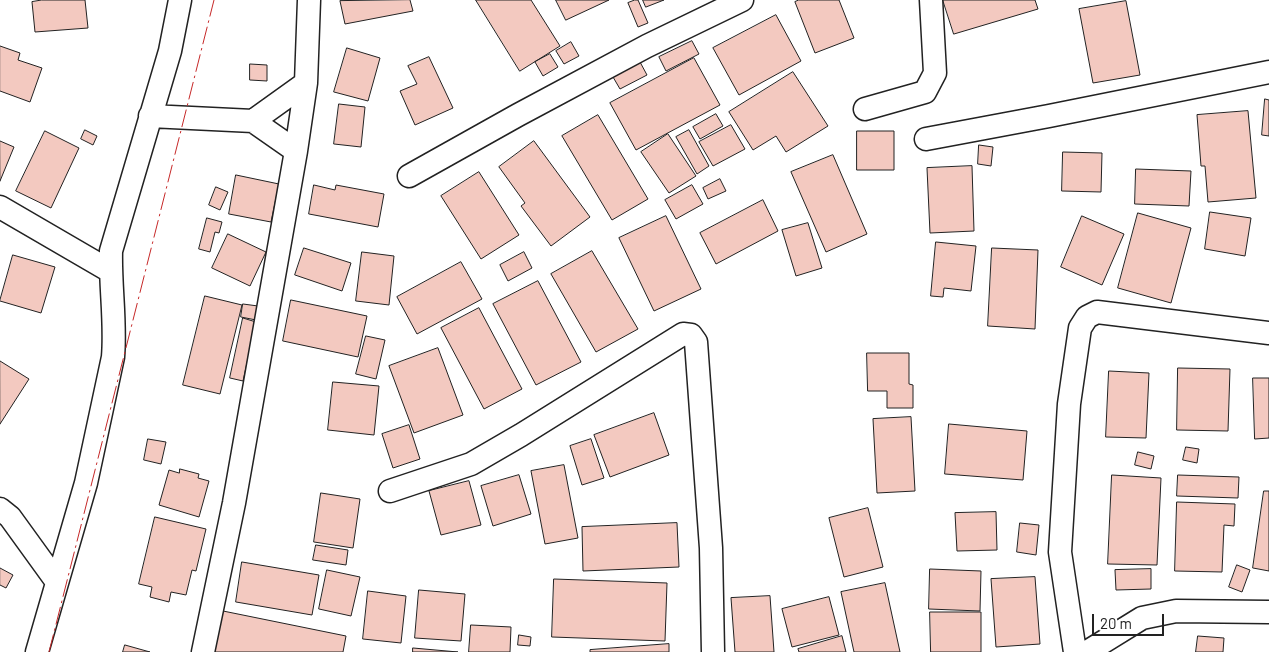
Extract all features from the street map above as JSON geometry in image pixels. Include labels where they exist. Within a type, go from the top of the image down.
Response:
[{"type":"street","points":[[37,652],[86,483],[112,357],[114,338],[110,271],[111,251],[170,51],[180,0]]},
{"type":"street","points":[[203,652],[234,503],[296,151],[306,83],[309,0]]},
{"type":"street","points":[[409,176],[647,46],[742,0]]},
{"type":"street","points":[[865,109],[925,92],[935,73],[931,0]]},
{"type":"street","points":[[926,139],[1269,72]]},
{"type":"street","points":[[252,121],[306,83]]},
{"type":"street","points":[[150,116],[252,121],[296,151]]},
{"type":"street","points":[[0,207],[110,271]]},
{"type":"street","points":[[77,253],[117,231]]},
{"type":"street","points":[[1075,652],[1060,552],[1069,404],[1080,328],[1087,317],[1097,312],[1269,333]]},
{"type":"street","points":[[390,491],[471,464],[683,334],[691,335],[696,342],[711,548],[713,652]]},
{"type":"street","points":[[0,509],[10,517],[58,582]]},
{"type":"street","points":[[1087,652],[1142,618],[1176,611],[1269,612]]},
{"type":"building","points":[[42,0],[85,0],[88,28],[35,32],[32,2]]},
{"type":"building","points":[[410,0],[413,11],[345,24],[340,1]]},
{"type":"building","points":[[476,0],[531,0],[560,46],[520,71]]},
{"type":"building","points":[[556,0],[609,0],[566,20]]},
{"type":"building","points":[[638,0],[648,23],[638,27],[628,3]]},
{"type":"building","points":[[643,0],[664,0],[646,7]]},
{"type":"building","points":[[799,0],[839,0],[854,38],[815,53],[795,2]]},
{"type":"building","points":[[943,0],[1035,0],[1038,9],[954,34]]},
{"type":"building","points":[[1126,1],[1140,75],[1093,83],[1079,9]]},
{"type":"building","points":[[776,15],[801,61],[739,95],[713,48]]},
{"type":"building","points":[[692,41],[699,54],[666,71],[659,57]]},
{"type":"building","points":[[571,42],[579,56],[564,64],[556,51]]},
{"type":"building","points":[[0,46],[20,53],[18,60],[42,68],[30,102],[0,91]]},
{"type":"building","points":[[347,48],[380,58],[368,101],[334,92]]},
{"type":"building","points":[[550,54],[558,67],[543,76],[535,62]]},
{"type":"building","points":[[429,57],[453,108],[415,125],[400,91],[417,84],[408,66]]},
{"type":"building","points":[[694,58],[720,105],[636,150],[610,103]]},
{"type":"building","points":[[640,62],[647,75],[620,89],[613,77]]},
{"type":"building","points":[[250,64],[267,65],[267,81],[250,80]]},
{"type":"building","points":[[793,72],[828,126],[786,152],[776,136],[753,150],[729,112]]},
{"type":"building","points":[[1265,99],[1269,100],[1269,136],[1262,135]]},
{"type":"building","points":[[339,104],[365,107],[361,147],[334,144]]},
{"type":"building","points":[[1248,111],[1256,198],[1208,202],[1205,166],[1201,166],[1197,115]]},
{"type":"building","points":[[716,114],[723,126],[700,139],[693,127]]},
{"type":"building","points":[[598,115],[648,199],[612,220],[562,136]]},
{"type":"building","points":[[731,125],[745,149],[713,166],[699,142]]},
{"type":"building","points":[[85,130],[97,136],[93,145],[81,139]]},
{"type":"building","points":[[689,130],[709,166],[697,174],[676,137]]},
{"type":"building","points":[[45,131],[79,148],[51,208],[16,191]]},
{"type":"building","points":[[857,131],[894,131],[894,170],[857,170]]},
{"type":"building","points":[[668,134],[696,176],[669,193],[641,152]]},
{"type":"building","points":[[0,141],[14,147],[0,181]]},
{"type":"building","points":[[534,141],[590,217],[551,246],[521,206],[525,203],[499,167]]},
{"type":"building","points":[[979,145],[993,147],[991,166],[978,164]]},
{"type":"building","points":[[1063,152],[1102,153],[1101,192],[1062,191]]},
{"type":"building","points":[[833,155],[867,234],[826,252],[791,172]]},
{"type":"building","points":[[972,166],[974,231],[930,233],[927,168]]},
{"type":"building","points":[[1136,169],[1191,171],[1189,206],[1135,204]]},
{"type":"building","points":[[479,172],[519,235],[481,259],[441,196]]},
{"type":"building","points":[[236,175],[279,184],[271,222],[229,214]]},
{"type":"building","points":[[720,179],[726,191],[708,199],[703,188]]},
{"type":"building","points":[[314,185],[335,190],[336,185],[384,194],[378,227],[309,214]]},
{"type":"building","points":[[692,185],[703,204],[676,219],[665,200]]},
{"type":"building","points":[[216,187],[228,192],[220,210],[209,205]]},
{"type":"building","points":[[763,200],[778,231],[716,264],[700,233]]},
{"type":"building","points":[[1210,212],[1251,218],[1245,256],[1205,249]]},
{"type":"building","points":[[1138,213],[1191,228],[1171,303],[1118,288]]},
{"type":"building","points":[[666,216],[701,289],[654,311],[619,238]]},
{"type":"building","points":[[1082,216],[1124,234],[1102,285],[1061,267]]},
{"type":"building","points":[[207,218],[222,222],[219,233],[215,232],[210,252],[199,249]]},
{"type":"building","points":[[808,223],[822,268],[796,276],[782,230]]},
{"type":"building","points":[[228,234],[266,252],[250,286],[212,268]]},
{"type":"building","points":[[936,242],[976,246],[971,291],[944,288],[943,297],[931,296]]},
{"type":"building","points":[[304,248],[351,263],[342,291],[295,275]]},
{"type":"building","points":[[992,248],[1038,250],[1035,329],[988,326]]},
{"type":"building","points":[[592,251],[638,329],[596,352],[551,274]]},
{"type":"building","points":[[362,252],[394,256],[389,305],[356,301]]},
{"type":"building","points":[[524,252],[532,268],[508,281],[500,265]]},
{"type":"building","points":[[13,255],[55,267],[41,313],[0,301]]},
{"type":"building","points":[[461,262],[482,299],[417,334],[397,297]]},
{"type":"building","points":[[538,281],[581,362],[536,385],[493,304]]},
{"type":"building","points":[[205,296],[242,305],[220,394],[183,385]]},
{"type":"building","points":[[291,300],[367,316],[358,357],[283,341]]},
{"type":"building","points":[[243,304],[258,306],[256,320],[241,317]]},
{"type":"building","points":[[479,308],[522,389],[484,409],[441,328]]},
{"type":"building","points":[[243,318],[256,322],[243,381],[230,378]]},
{"type":"building","points":[[366,336],[385,340],[376,379],[356,374]]},
{"type":"building","points":[[438,348],[463,415],[414,433],[389,366]]},
{"type":"building","points":[[867,353],[909,353],[909,384],[913,385],[913,408],[887,408],[887,391],[868,391]]},
{"type":"building","points":[[0,361],[29,379],[0,424]]},
{"type":"building","points":[[1178,368],[1230,369],[1228,431],[1177,430]]},
{"type":"building","points":[[1109,371],[1149,373],[1146,438],[1106,437]]},
{"type":"building","points":[[1253,378],[1269,378],[1269,438],[1255,439]]},
{"type":"building","points":[[333,382],[379,386],[374,435],[328,430]]},
{"type":"building","points":[[654,413],[669,455],[610,477],[594,435]]},
{"type":"building","points":[[911,417],[915,491],[877,493],[873,419]]},
{"type":"building","points":[[949,424],[1027,431],[1023,480],[945,474]]},
{"type":"building","points":[[409,425],[420,459],[393,468],[382,434]]},
{"type":"building","points":[[148,439],[166,442],[161,464],[144,460]]},
{"type":"building","points":[[591,439],[604,478],[582,485],[570,446]]},
{"type":"building","points":[[1186,447],[1199,449],[1197,463],[1183,460]]},
{"type":"building","points":[[1138,452],[1154,456],[1151,469],[1135,465]]},
{"type":"building","points":[[564,465],[578,538],[545,544],[531,471]]},
{"type":"building","points":[[180,469],[199,474],[198,478],[209,481],[199,517],[159,505],[169,470],[179,473]]},
{"type":"building","points":[[519,475],[531,514],[493,526],[481,486]]},
{"type":"building","points":[[1112,475],[1161,478],[1157,565],[1108,564]]},
{"type":"building","points":[[1178,475],[1239,477],[1238,498],[1177,496]]},
{"type":"building","points":[[469,481],[481,525],[441,535],[429,491]]},
{"type":"building","points":[[1264,491],[1269,491],[1269,571],[1253,568]]},
{"type":"building","points":[[321,493],[360,499],[353,548],[314,542]]},
{"type":"building","points":[[1177,502],[1235,504],[1234,526],[1224,525],[1222,572],[1175,571]]},
{"type":"building","points":[[868,508],[883,567],[844,577],[829,518]]},
{"type":"building","points":[[996,512],[997,550],[957,551],[955,513]]},
{"type":"building","points":[[155,517],[206,529],[196,571],[192,570],[186,595],[171,592],[169,602],[150,597],[152,587],[139,584]]},
{"type":"building","points":[[677,523],[679,567],[583,571],[582,527]]},
{"type":"building","points":[[1020,523],[1039,525],[1036,555],[1017,552]]},
{"type":"building","points":[[316,545],[348,550],[346,565],[313,560]]},
{"type":"building","points":[[242,562],[319,575],[312,615],[236,602]]},
{"type":"building","points":[[1237,565],[1250,570],[1242,592],[1229,587]]},
{"type":"building","points":[[0,568],[13,575],[6,588],[0,585]]},
{"type":"building","points":[[930,569],[981,571],[980,611],[929,609]]},
{"type":"building","points":[[1151,569],[1151,589],[1116,590],[1115,570]]},
{"type":"building","points":[[327,570],[360,577],[351,616],[319,609]]},
{"type":"building","points":[[1035,577],[1040,644],[996,647],[991,579]]},
{"type":"building","points":[[554,579],[667,583],[665,641],[552,637]]},
{"type":"building","points":[[885,583],[900,652],[854,652],[841,592]]},
{"type":"building","points":[[419,590],[465,594],[461,641],[415,638]]},
{"type":"building","points":[[368,591],[406,596],[401,643],[363,639]]},
{"type":"building","points":[[770,596],[774,652],[735,652],[731,598]]},
{"type":"building","points":[[829,597],[839,635],[792,647],[782,609]]},
{"type":"building","points":[[223,611],[346,636],[343,652],[215,652]]},
{"type":"building","points":[[930,612],[981,612],[981,652],[931,652]]},
{"type":"building","points":[[471,625],[511,627],[510,652],[469,652]]},
{"type":"building","points":[[519,635],[531,637],[530,646],[518,645]]},
{"type":"building","points":[[842,636],[846,652],[799,652],[798,649]]},
{"type":"building","points":[[1198,636],[1224,638],[1223,652],[1196,652]]},
{"type":"building","points":[[669,644],[669,652],[590,652],[590,650]]},
{"type":"building","points":[[125,645],[150,652],[123,652]]},
{"type":"building","points":[[413,648],[458,652],[413,652]]},
{"type":"power","points":[[49,652],[214,0]]}]
